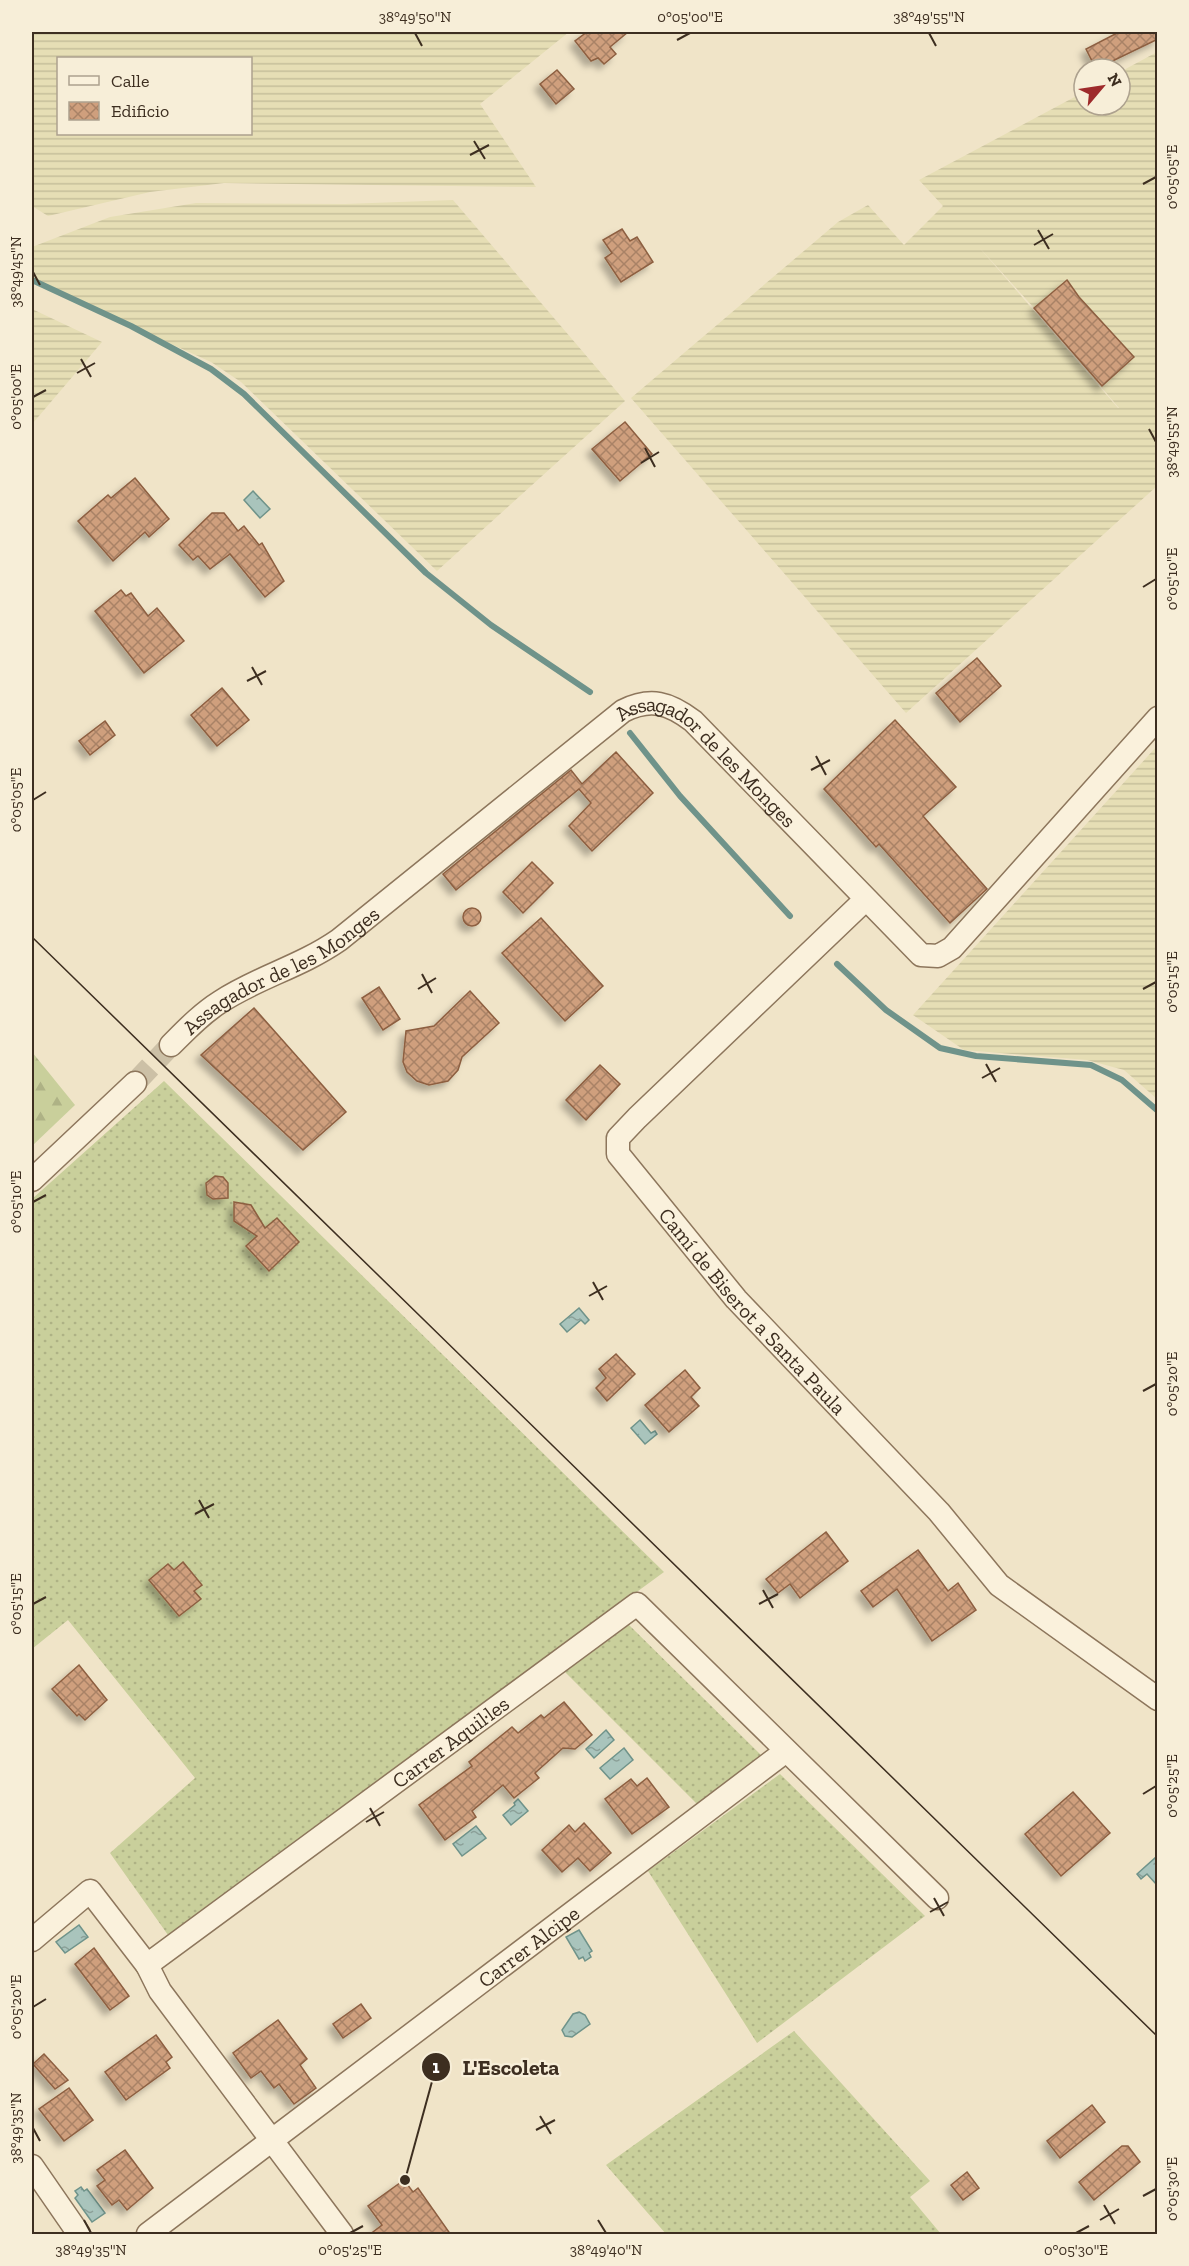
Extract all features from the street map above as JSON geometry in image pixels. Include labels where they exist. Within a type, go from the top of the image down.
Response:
[{"type":"street","name":"Assagador de les Monges","points":[[171,1045],[218,1003],[239,991],[303,963],[339,940],[623,711],[644,703],[662,702],[693,721],[921,955],[938,956],[952,948],[1158,718]]},
{"type":"street","name":"Camí de Biserot a Santa Paula","points":[[865,900],[637,1118],[618,1138],[618,1154],[736,1299],[939,1512],[999,1585],[1158,1699]]},
{"type":"street","points":[[32,1180],[135,1083]]},
{"type":"street","name":"Carrer Aquil·les","points":[[147,1965],[637,1604],[786,1751]]},
{"type":"street","points":[[786,1751],[937,1898]]},
{"type":"street","name":"Carrer Alcipe","points":[[148,2235],[786,1751]]},
{"type":"street","points":[[32,1940],[90,1891],[147,1965],[160,1991],[342,2235]]},
{"type":"street","points":[[32,2166],[79,2235]]},
{"type":"shaded area","points":[[32,32],[569,32],[480,104],[536,187],[224,183],[150,192],[48,216],[32,206]]},
{"type":"shaded area","points":[[1157,52],[1157,486],[906,713],[631,398],[838,222],[868,205],[904,245],[943,206],[919,180],[1072,98],[1072,117],[1132,117],[1132,66]],"holes":[[[978,246],[1034,308],[1118,408]]]},
{"type":"shaded area","points":[[453,200],[625,401],[437,571],[241,382],[211,362],[32,281],[32,247],[110,217],[196,203],[345,204]]},
{"type":"shaded area","points":[[32,309],[102,342],[33,423],[32,422]]},
{"type":"shaded area","points":[[1157,746],[1157,1099],[1124,1070],[1087,1060],[964,1050],[913,1015]]},
{"type":"green space","points":[[32,1052],[75,1105],[32,1146]]},
{"type":"green space","points":[[164,1081],[664,1572],[168,1935],[110,1853],[195,1778],[68,1620],[32,1649],[32,1199]]},
{"type":"green space","points":[[629,1625],[762,1756],[697,1804],[565,1672]]},
{"type":"green space","points":[[780,1774],[925,1916],[757,2043],[648,1871]]},
{"type":"green space","points":[[794,2031],[930,2181],[910,2197],[941,2234],[666,2234],[606,2165]]},
{"type":"water","points":[[253,491],[270,509],[260,518],[244,500]]},
{"type":"water","points":[[579,1308],[589,1320],[585,1324],[581,1320],[567,1332],[560,1324]]},
{"type":"water","points":[[640,1420],[651,1433],[655,1431],[657,1434],[645,1444],[631,1428]]},
{"type":"water","points":[[606,1730],[614,1740],[594,1758],[586,1749]]},
{"type":"water","points":[[624,1748],[633,1760],[610,1779],[600,1768]]},
{"type":"water","points":[[518,1799],[528,1811],[511,1825],[503,1815],[515,1805]]},
{"type":"water","points":[[476,1826],[486,1838],[462,1856],[453,1844]]},
{"type":"water","points":[[1155,1858],[1157,1885],[1147,1874],[1141,1879],[1137,1874]]},
{"type":"water","points":[[79,1925],[88,1937],[65,1953],[56,1942]]},
{"type":"water","points":[[579,1930],[592,1951],[589,1953],[591,1957],[585,1961],[583,1957],[579,1959],[566,1937]]},
{"type":"water","points":[[579,2012],[585,2015],[590,2024],[572,2037],[565,2036],[562,2030],[573,2014]]},
{"type":"water","points":[[81,2187],[84,2191],[87,2189],[105,2213],[92,2222],[75,2198],[78,2195],[75,2191]]},
{"type":"building","points":[[587,32],[628,32],[610,47],[616,54],[604,64],[598,58],[591,61],[575,41]]},
{"type":"building","points":[[1119,32],[1158,32],[1158,39],[1121,57],[1090,57],[1086,49]]},
{"type":"building","points":[[557,70],[574,89],[556,104],[540,84]]},
{"type":"building","points":[[622,229],[630,241],[637,237],[653,262],[621,282],[605,258],[612,253],[603,240]]},
{"type":"building","points":[[1067,280],[1079,297],[1134,357],[1102,386],[1034,308]]},
{"type":"building","points":[[625,422],[652,454],[620,481],[592,449]]},
{"type":"building","points":[[135,478],[169,519],[149,537],[145,532],[113,561],[78,521],[108,495],[111,498]]},
{"type":"building","points":[[212,513],[224,513],[238,531],[244,526],[259,545],[262,543],[284,581],[265,597],[230,554],[210,569],[198,556],[193,560],[179,545]]},
{"type":"building","points":[[121,590],[126,596],[131,593],[148,616],[157,608],[184,641],[144,673],[95,611]]},
{"type":"building","points":[[977,658],[1001,686],[960,722],[936,693]]},
{"type":"building","points":[[222,688],[249,720],[217,746],[191,715]]},
{"type":"building","points":[[895,720],[956,787],[923,816],[987,889],[950,923],[879,844],[876,847],[824,789]]},
{"type":"building","points":[[105,721],[115,735],[90,755],[79,741]]},
{"type":"building","points":[[616,752],[653,793],[592,851],[569,826],[591,803],[579,789],[456,890],[443,874],[571,770],[582,784]]},
{"type":"building","points":[[532,862],[553,883],[523,913],[503,892]]},
{"type":"building","points":[[472,908],[478,911],[481,917],[478,923],[472,926],[466,923],[463,917],[466,911]]},
{"type":"building","points":[[541,918],[603,986],[565,1021],[502,953]]},
{"type":"building","points":[[379,987],[400,1019],[383,1030],[362,998]]},
{"type":"building","points":[[470,991],[499,1023],[462,1057],[458,1070],[448,1081],[429,1085],[417,1081],[407,1072],[403,1062],[406,1031],[434,1026]]},
{"type":"building","points":[[254,1008],[346,1112],[303,1150],[201,1055]]},
{"type":"building","points":[[600,1065],[620,1084],[586,1120],[566,1100]]},
{"type":"building","points":[[215,1176],[223,1177],[228,1183],[228,1198],[213,1199],[207,1195],[206,1183]]},
{"type":"building","points":[[234,1202],[251,1205],[265,1228],[277,1218],[299,1242],[269,1271],[246,1246],[257,1236],[234,1221]]},
{"type":"building","points":[[616,1354],[635,1374],[607,1401],[596,1388],[606,1378],[599,1369]]},
{"type":"building","points":[[685,1370],[700,1388],[691,1397],[699,1406],[669,1432],[645,1405]]},
{"type":"building","points":[[826,1532],[848,1561],[800,1598],[790,1584],[778,1593],[766,1579]]},
{"type":"building","points":[[918,1550],[948,1591],[958,1583],[976,1610],[932,1641],[897,1589],[873,1607],[861,1591]]},
{"type":"building","points":[[183,1562],[202,1585],[194,1591],[201,1599],[179,1616],[149,1580],[168,1564],[174,1570]]},
{"type":"building","points":[[79,1665],[107,1700],[85,1720],[79,1714],[77,1716],[52,1689]]},
{"type":"building","points":[[564,1702],[592,1735],[575,1749],[563,1748],[535,1773],[539,1778],[514,1798],[503,1785],[472,1811],[476,1817],[445,1840],[419,1805],[472,1766],[469,1762],[512,1727],[518,1733],[541,1715],[544,1718]]},
{"type":"building","points":[[647,1778],[669,1807],[632,1834],[605,1799],[631,1779],[637,1786]]},
{"type":"building","points":[[1073,1792],[1110,1833],[1061,1876],[1025,1834]]},
{"type":"building","points":[[584,1823],[611,1853],[590,1871],[578,1858],[562,1872],[542,1850],[569,1825],[575,1832]]},
{"type":"building","points":[[94,1948],[129,1996],[110,2010],[75,1964]]},
{"type":"building","points":[[361,2004],[371,2018],[343,2038],[333,2024]]},
{"type":"building","points":[[278,2020],[307,2059],[300,2065],[316,2088],[294,2104],[279,2084],[274,2088],[261,2071],[251,2078],[233,2053]]},
{"type":"building","points":[[156,2035],[172,2057],[166,2062],[170,2068],[126,2100],[105,2072]]},
{"type":"building","points":[[44,2054],[68,2080],[55,2089],[33,2064]]},
{"type":"building","points":[[69,2088],[93,2120],[64,2141],[39,2109]]},
{"type":"building","points":[[1092,2105],[1105,2122],[1060,2158],[1047,2141]]},
{"type":"building","points":[[1122,2146],[1128,2146],[1140,2162],[1094,2200],[1079,2182]]},
{"type":"building","points":[[125,2150],[153,2188],[127,2210],[119,2200],[112,2205],[97,2186],[105,2180],[97,2170]]},
{"type":"building","points":[[967,2172],[979,2188],[963,2200],[951,2185]]},
{"type":"building","points":[[404,2180],[413,2192],[418,2188],[451,2235],[369,2235],[382,2225],[368,2206]]},
{"type":"waterway","points":[[32,280],[131,326],[211,369],[244,394],[426,573],[491,625],[590,692]]},
{"type":"waterway","points":[[630,733],[680,796],[790,916]]},
{"type":"waterway","points":[[837,964],[886,1010],[940,1048],[976,1056],[1091,1065],[1122,1080],[1158,1111]]},
{"type":"tunnel","points":[[135,1083],[171,1045]]},
{"type":"tram line","points":[[32,937],[1158,2037]]},
{"type":"place","name":"L'Escoleta","points":[[405,2180]]}]
